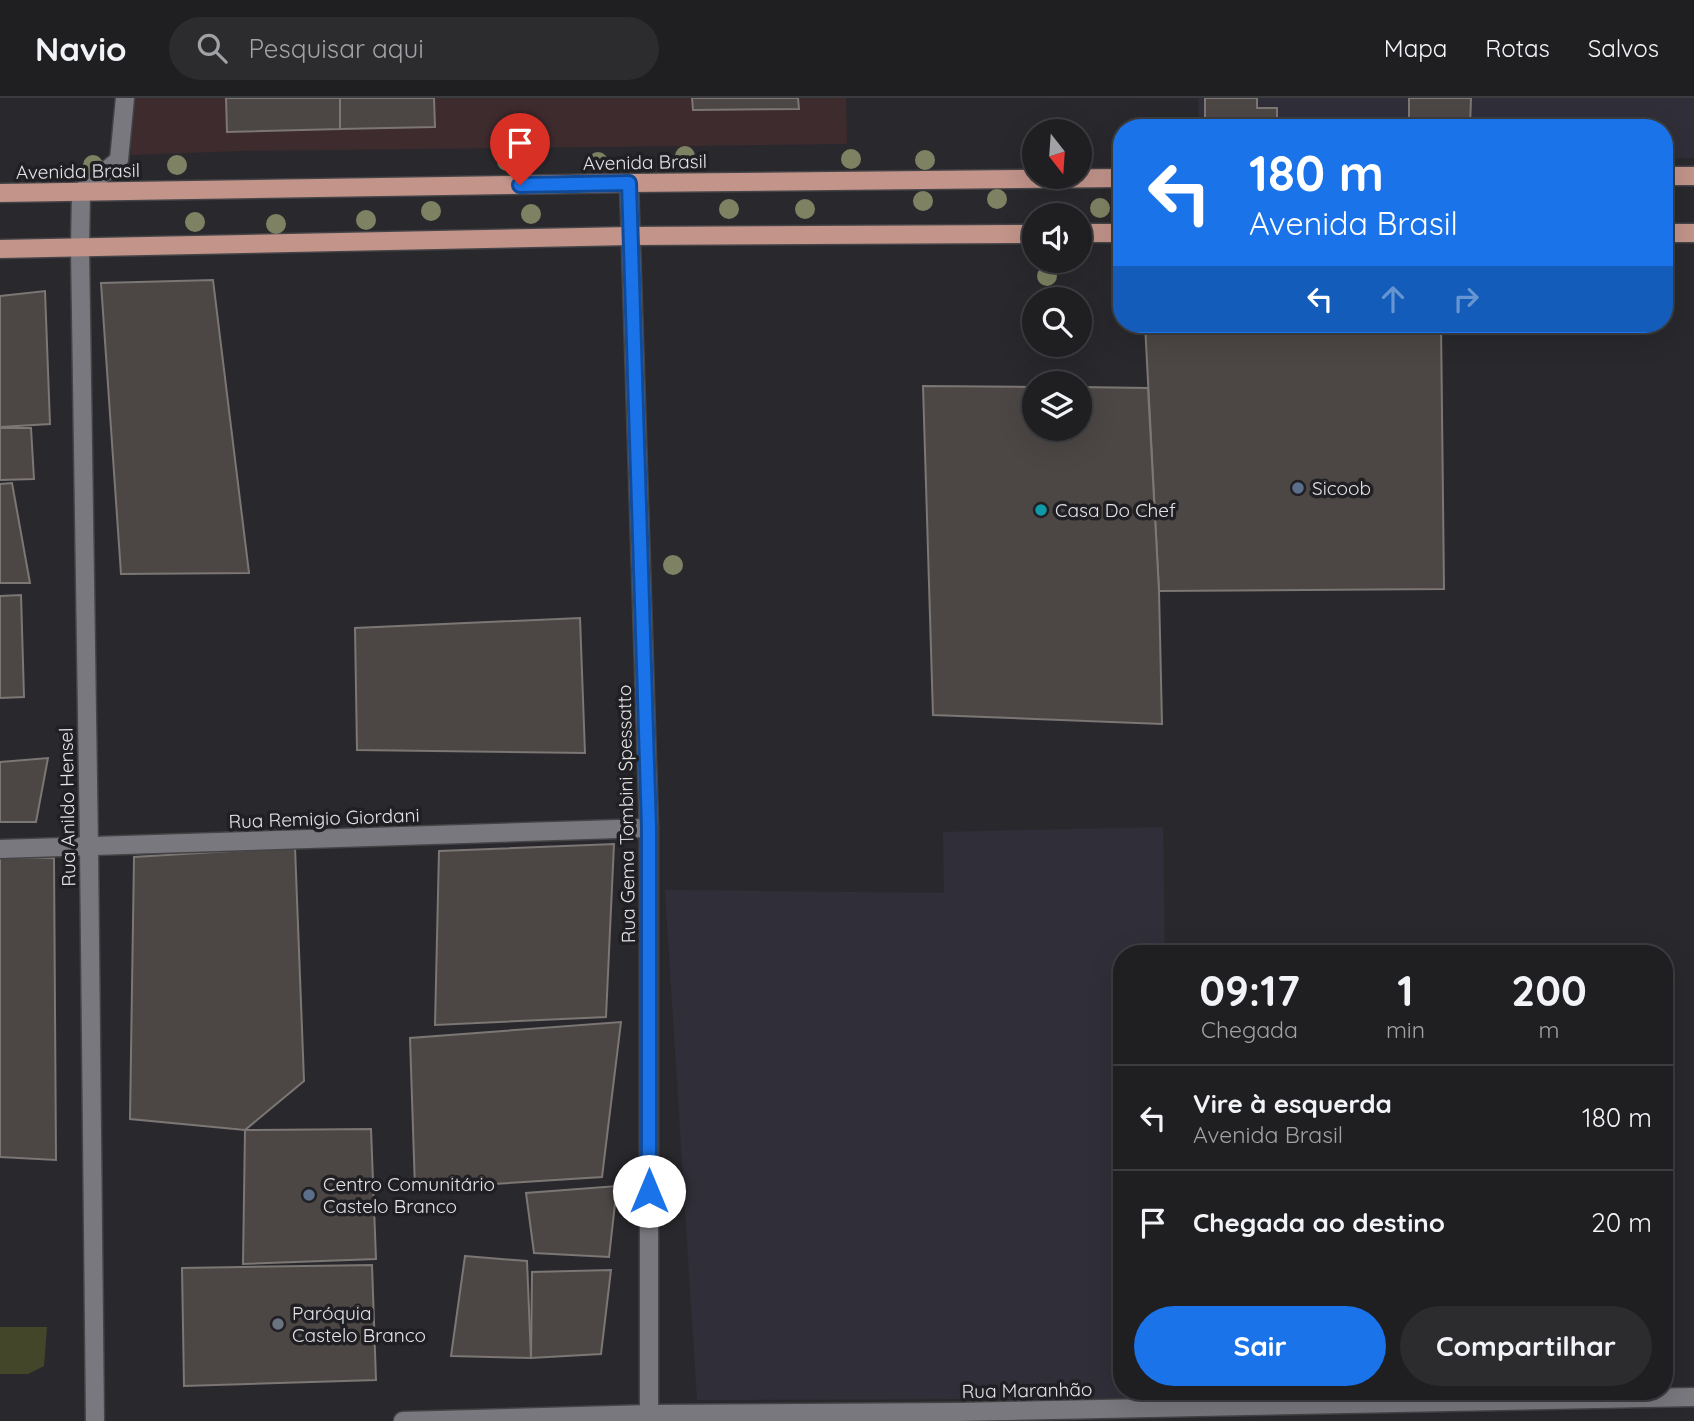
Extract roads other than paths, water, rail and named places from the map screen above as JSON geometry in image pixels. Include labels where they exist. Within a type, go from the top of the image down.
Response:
[{"type":"main road","points":[[1673,176],[1694,176]]},
{"type":"main road","name":"Avenida Brasil","points":[[0,193],[1113,178]]},
{"type":"main road","points":[[1092,233],[1113,233]]},
{"type":"main road","points":[[1673,233],[1694,233]]},
{"type":"main road","points":[[0,248],[630,236],[1022,234]]},
{"type":"street","points":[[81,192],[119,160],[125,98]]},
{"type":"street","name":"Rua Gema Tombini Spessatto","points":[[629,183],[649,828],[649,1414]]},
{"type":"street","name":"Rua Anildo Hensel","points":[[81,192],[95,1421]]},
{"type":"street","name":"Rua Remigio Giordani","points":[[0,849],[649,828]]},
{"type":"street","name":"Rua Maranhão","points":[[1673,1397],[1694,1397]]},
{"type":"street","name":"Rua Maranhão","points":[[402,1421],[649,1414],[983,1412],[1552,1400]]},
{"type":"place","name":"Sicoob","points":[[1298,488]]},
{"type":"place","name":"Casa Do Chef","points":[[1041,510]]},
{"type":"place","name":"Centro Comunitário Castelo Branco","points":[[309,1195]]},
{"type":"place","name":"Paróquia Castelo Branco","points":[[278,1324]]}]
